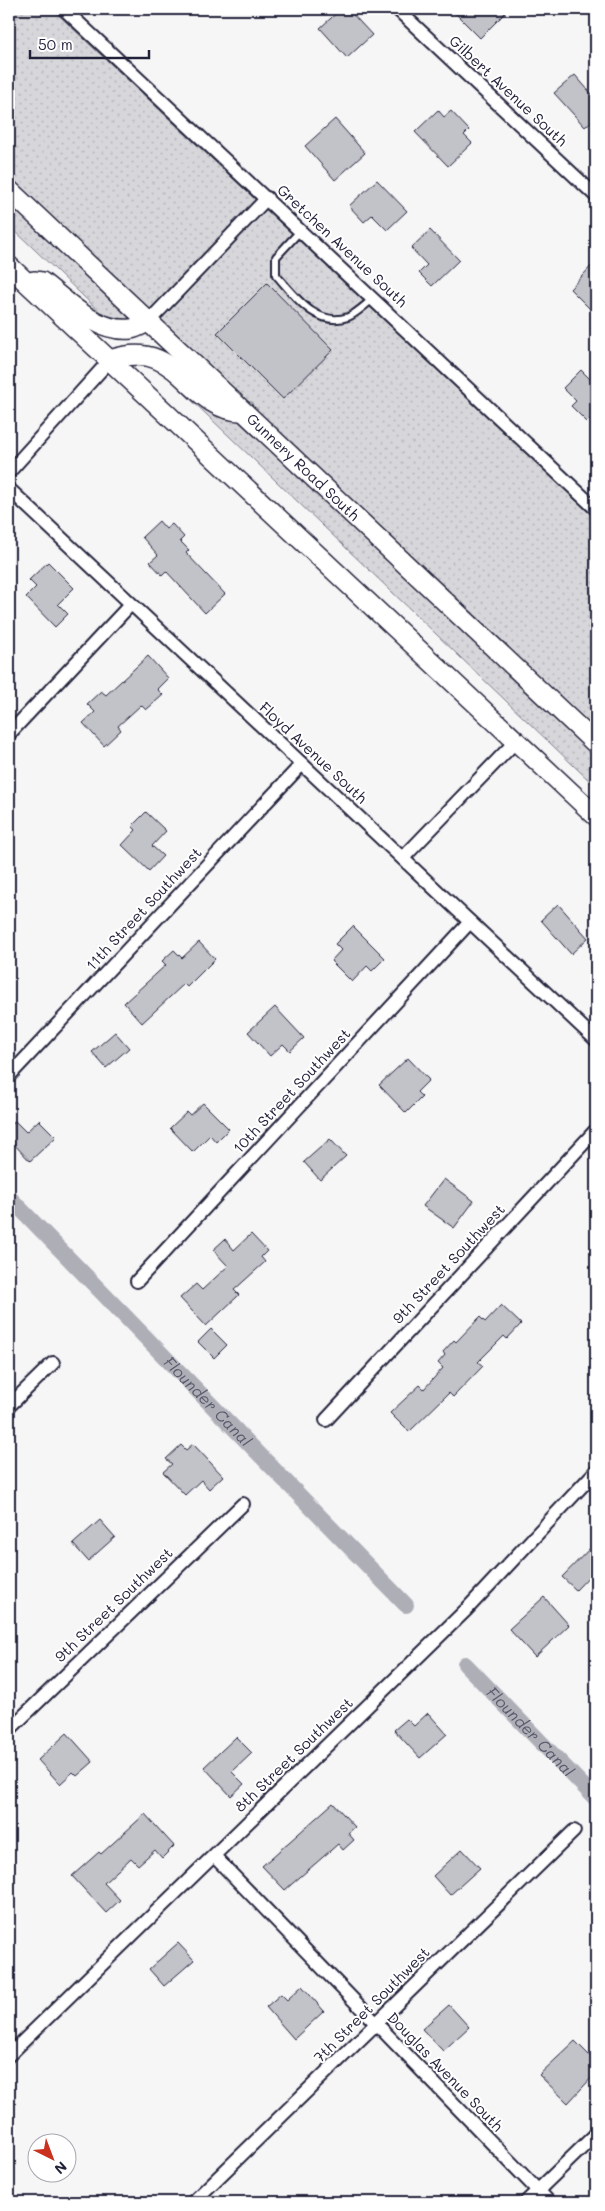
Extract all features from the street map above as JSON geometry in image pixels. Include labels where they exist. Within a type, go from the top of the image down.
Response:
[{"type":"main road","name":"Gunnery Road South","points":[[9,190],[596,744]]},
{"type":"main road","points":[[9,266],[596,816]]},
{"type":"main road","points":[[23,280],[42,282],[98,324],[116,329],[133,329],[149,321]]},
{"type":"main road","points":[[110,360],[127,354],[147,354],[174,368],[210,401],[231,411],[244,411]]},
{"type":"street","name":"Gretchen Avenue South","points":[[64,9],[596,508]]},
{"type":"street","name":"Gilbert Avenue South","points":[[396,9],[596,196]]},
{"type":"street","points":[[149,321],[266,198]]},
{"type":"street","points":[[9,472],[110,360]]},
{"type":"street","name":"Floyd Avenue South","points":[[9,489],[130,605],[596,1040]]},
{"type":"street","points":[[9,734],[130,605]]},
{"type":"street","points":[[403,858],[516,741]]},
{"type":"street","name":"11th Street Southwest","points":[[9,1076],[302,764]]},
{"type":"street","name":"10th Street Southwest","points":[[137,1281],[470,922]]},
{"type":"street","name":"9th Street Southwest","points":[[326,1420],[596,1130]]},
{"type":"street","points":[[9,1406],[53,1363]]},
{"type":"street","name":"8th Street Southwest","points":[[9,2055],[466,1610],[596,1471]]},
{"type":"street","name":"9th Street Southwest","points":[[9,1730],[243,1504]]},
{"type":"street","name":"7th Street Southwest","points":[[192,2202],[319,2080],[374,2023],[574,1831]]},
{"type":"street","name":"Douglas Avenue South","points":[[214,1856],[549,2202]]},
{"type":"street","points":[[526,2202],[596,2134]]},
{"type":"lane","points":[[301,230],[276,257],[276,275],[311,312],[330,319],[348,317],[373,299]]},
{"type":"shaded area","points":[[9,9],[52,9],[596,519],[596,732],[252,408],[252,402],[247,402],[9,179]]},
{"type":"shaded area","points":[[9,202],[134,318],[117,321],[105,317],[9,225]]},
{"type":"shaded area","points":[[161,371],[198,402],[218,414],[241,420],[596,754],[596,787]]},
{"type":"building","points":[[341,9],[348,9],[372,35],[347,58],[320,28]]},
{"type":"building","points":[[451,9],[509,9],[480,38]]},
{"type":"building","points":[[575,75],[596,99],[596,117],[585,127],[554,93]]},
{"type":"building","points":[[438,110],[444,117],[451,111],[469,130],[464,135],[472,143],[448,166],[415,132]]},
{"type":"building","points":[[335,119],[365,153],[335,180],[305,146]]},
{"type":"building","points":[[377,180],[407,211],[387,230],[372,215],[364,222],[349,206]]},
{"type":"building","points":[[430,230],[459,260],[432,286],[419,273],[427,265],[411,248]]},
{"type":"building","points":[[596,261],[596,315],[570,289]]},
{"type":"building","points":[[267,283],[333,350],[283,399],[217,333]]},
{"type":"building","points":[[581,370],[596,385],[596,413],[587,422],[571,406],[576,401],[563,388]]},
{"type":"building","points":[[159,521],[166,529],[172,524],[184,537],[180,541],[189,550],[186,553],[225,594],[205,613],[166,571],[162,575],[150,562],[158,555],[142,537]]},
{"type":"building","points":[[48,562],[74,588],[58,604],[68,614],[55,627],[26,597],[36,587],[29,580]]},
{"type":"building","points":[[148,656],[168,678],[157,689],[163,695],[146,710],[141,705],[118,726],[121,730],[104,746],[83,723],[95,712],[87,704],[101,691],[106,695]]},
{"type":"building","points":[[146,812],[166,831],[152,846],[163,856],[149,871],[122,845],[136,830],[132,826]]},
{"type":"building","points":[[558,904],[588,938],[571,954],[541,920]]},
{"type":"building","points":[[353,926],[385,958],[372,971],[367,966],[352,982],[331,961],[341,950],[335,944]]},
{"type":"building","points":[[199,942],[215,959],[187,987],[184,984],[142,1023],[124,1003],[166,965],[162,961],[174,950],[182,958]]},
{"type":"building","points":[[275,1007],[304,1038],[290,1051],[283,1044],[270,1056],[248,1032]]},
{"type":"building","points":[[115,1032],[129,1048],[106,1068],[92,1052]]},
{"type":"building","points":[[408,1058],[429,1080],[417,1092],[422,1097],[406,1113],[379,1085]]},
{"type":"building","points":[[203,1103],[229,1129],[216,1142],[210,1135],[193,1152],[170,1128],[187,1112],[190,1115]]},
{"type":"building","points":[[39,1120],[56,1137],[30,1161],[9,1139],[9,1128],[15,1121],[26,1132]]},
{"type":"building","points":[[330,1139],[346,1156],[320,1180],[304,1162]]},
{"type":"building","points":[[444,1179],[474,1201],[454,1228],[423,1206]]},
{"type":"building","points":[[251,1234],[267,1251],[261,1257],[265,1262],[234,1290],[239,1295],[206,1326],[180,1298],[196,1284],[202,1290],[228,1266],[213,1250],[225,1239],[234,1250]]},
{"type":"building","points":[[501,1305],[521,1324],[507,1339],[504,1336],[478,1362],[483,1366],[453,1397],[449,1393],[409,1432],[390,1413],[420,1385],[424,1389],[443,1368],[438,1363],[445,1355],[443,1352],[454,1340],[456,1342],[480,1317],[485,1322]]},
{"type":"building","points":[[211,1329],[227,1345],[214,1358],[198,1342]]},
{"type":"building","points":[[193,1444],[223,1476],[209,1489],[201,1480],[185,1495],[163,1472],[172,1464],[166,1459],[181,1445],[186,1450]]},
{"type":"building","points":[[100,1520],[115,1537],[88,1561],[73,1544]]},
{"type":"building","points":[[596,1542],[596,1569],[576,1590],[562,1577]]},
{"type":"building","points":[[544,1597],[569,1625],[535,1657],[509,1629]]},
{"type":"building","points":[[428,1713],[447,1734],[420,1758],[394,1730],[407,1719],[414,1726]]},
{"type":"building","points":[[67,1733],[93,1762],[77,1776],[73,1772],[60,1784],[38,1760]]},
{"type":"building","points":[[236,1737],[252,1753],[232,1772],[244,1784],[231,1796],[204,1767]]},
{"type":"building","points":[[333,1803],[355,1827],[348,1833],[354,1840],[343,1850],[338,1844],[285,1890],[262,1866]]},
{"type":"building","points":[[145,1814],[174,1846],[162,1858],[155,1850],[138,1865],[131,1858],[104,1883],[120,1900],[106,1913],[72,1876],[99,1852],[101,1854]]},
{"type":"building","points":[[462,1849],[480,1868],[450,1895],[433,1876]]},
{"type":"building","points":[[178,1943],[194,1960],[164,1986],[149,1969]]},
{"type":"building","points":[[302,1986],[324,2011],[294,2039],[266,2007],[281,1994],[287,2000]]},
{"type":"building","points":[[449,2005],[469,2027],[443,2051],[422,2029]]},
{"type":"building","points":[[575,2041],[596,2062],[596,2073],[568,2103],[539,2075]]},
{"type":"waterway","name":"Flounder Canal","points":[[9,1197],[406,1605]]},
{"type":"waterway","name":"Flounder Canal","points":[[465,1664],[596,1799]]}]
